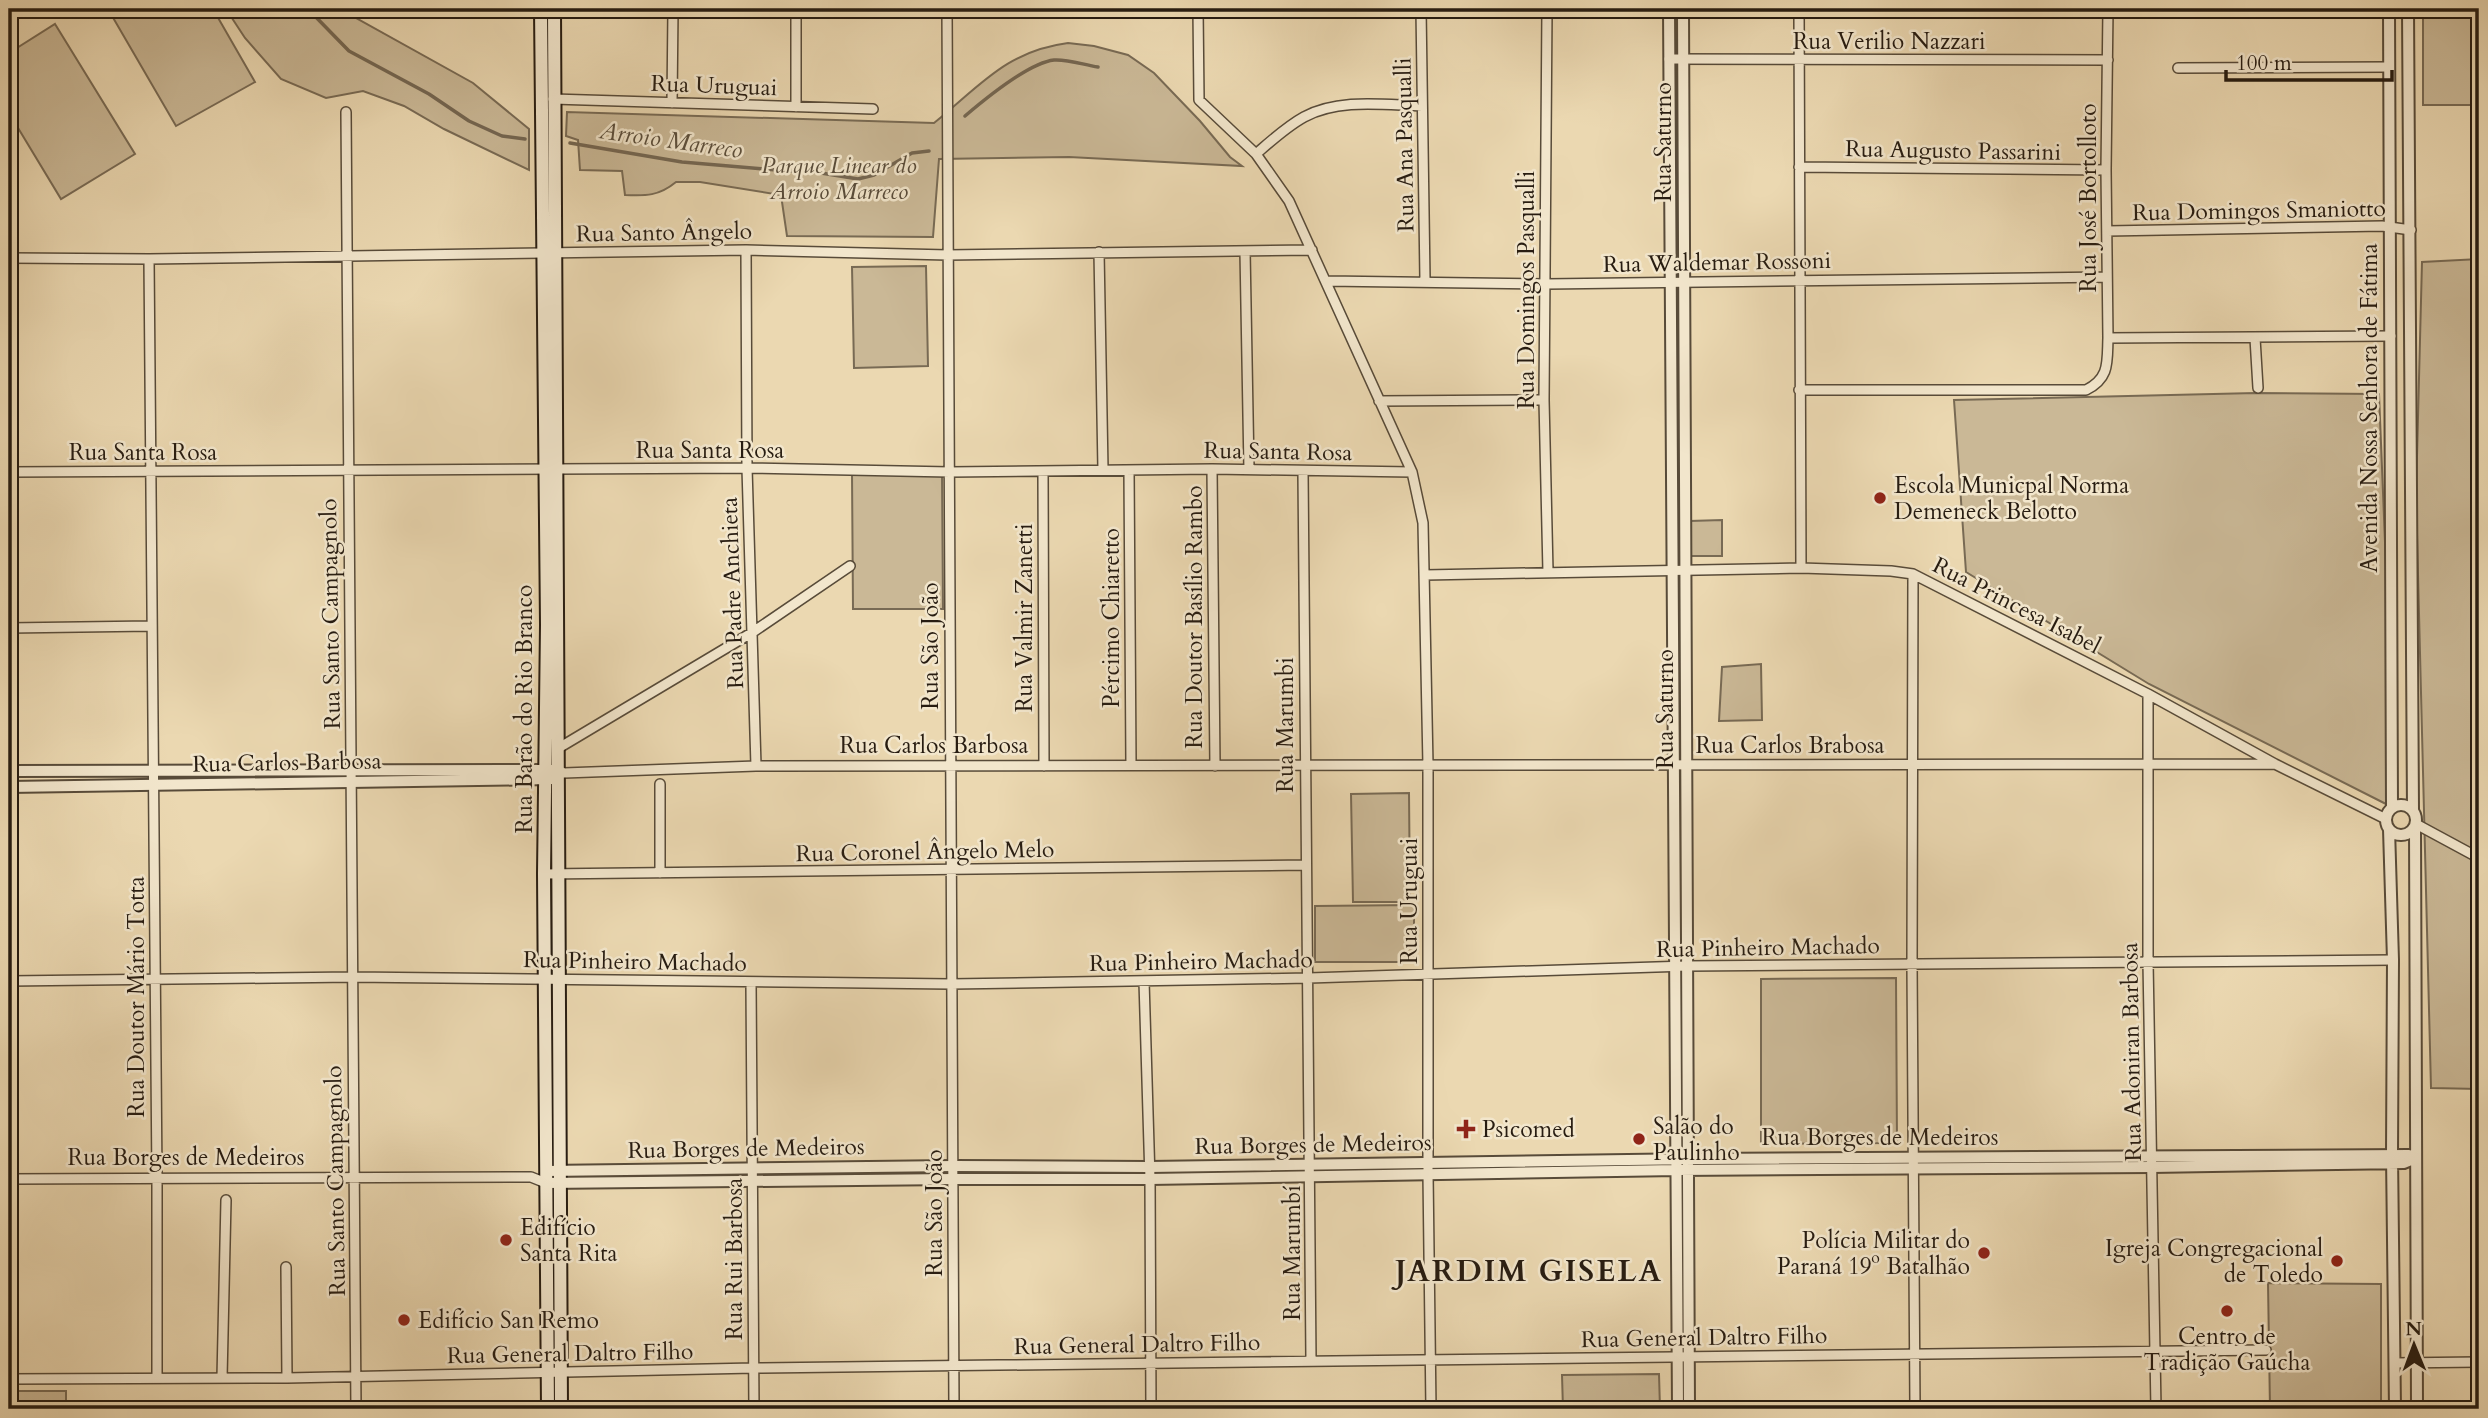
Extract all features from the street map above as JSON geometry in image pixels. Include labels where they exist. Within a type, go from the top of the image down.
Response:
[{"type":"main road","name":"Rua Barão do Rio Branco","points":[[541,9],[548,179],[554,774],[544,978],[546,1177],[554,1373],[561,1409]]},
{"type":"main road","name":"Rua Barão do Rio Branco","points":[[548,179],[553,100],[554,9]]},
{"type":"main road","name":"Rua Barão do Rio Branco","points":[[552,702],[557,749],[554,774]]},
{"type":"main road","name":"Rua Barão do Rio Branco","points":[[548,1409],[554,1373],[559,1177],[558,978],[550,874]]},
{"type":"street","points":[[672,103],[673,9]]},
{"type":"street","points":[[796,9],[796,107]]},
{"type":"street","name":"Rua São João","points":[[947,9],[954,1409]]},
{"type":"street","name":"Rua Uruguai","points":[[1198,9],[1199,100],[1256,154],[1289,201],[1412,472],[1423,523],[1428,765],[1431,1409]]},
{"type":"street","name":"Rua Ana Pasqualli","points":[[1421,9],[1425,281]]},
{"type":"street","name":"Rua Domingos Pasqualli","points":[[1547,9],[1544,400],[1548,572]]},
{"type":"street","name":"Rua Saturno","points":[[1670,9],[1673,569],[1680,765],[1684,1356],[1689,1409]]},
{"type":"street","name":"Rua Saturno","points":[[1680,765],[1686,569],[1683,9]]},
{"type":"street","points":[[1799,9],[1801,568]]},
{"type":"street","name":"Rua José Bortolloto","points":[[1799,390],[2086,390],[2098,384],[2107,366],[2108,338],[2108,9]]},
{"type":"street","name":"Avenida Nossa Senhora de Fátima","points":[[2388,824],[2392,808],[2389,9]]},
{"type":"street","name":"Avenida Nossa Senhora de Fátima","points":[[2408,9],[2413,810],[2416,817],[2417,1409]]},
{"type":"street","name":"Rua Verilio Nazzari","points":[[1670,59],[2108,60]]},
{"type":"street","points":[[2178,68],[2409,67]]},
{"type":"street","name":"Rua Uruguai","points":[[553,100],[873,109]]},
{"type":"street","points":[[1256,154],[1305,117],[1326,109],[1361,104],[1422,106]]},
{"type":"street","name":"Rua Santo Campagnolo","points":[[345,112],[356,1409]]},
{"type":"street","name":"Rua Augusto Passarini","points":[[1799,167],[2106,170]]},
{"type":"street","name":"Rua Domingos Smaniotto","points":[[2107,231],[2390,227],[2411,230]]},
{"type":"street","name":"Rua Santo Ângelo","points":[[12,257],[149,259],[747,250],[948,255],[1312,250]]},
{"type":"street","name":"Rua Padre Anchieta","points":[[747,250],[747,468],[756,766]]},
{"type":"street","points":[[1245,251],[1249,469]]},
{"type":"street","points":[[1099,252],[1103,469]]},
{"type":"street","points":[[149,259],[154,769]]},
{"type":"street","name":"Rua Waldemar Rossoni","points":[[1327,281],[1546,284],[2107,277]]},
{"type":"street","points":[[2108,338],[2390,336]]},
{"type":"street","points":[[2255,338],[2258,388]]},
{"type":"street","points":[[1379,401],[1544,400]]},
{"type":"street","name":"Rua Santa Rosa","points":[[9,472],[747,468],[950,472],[1103,469],[1412,472]]},
{"type":"street","name":"Rua Doutor Basílio Rambo","points":[[1212,469],[1215,766]]},
{"type":"street","name":"Pércimo Chiaretto","points":[[1129,470],[1131,765]]},
{"type":"street","name":"Rua Valmir Zanetti","points":[[1043,471],[1044,765]]},
{"type":"street","name":"Rua Marumbi","points":[[1303,472],[1310,978]]},
{"type":"street","points":[[557,749],[753,632],[850,566]]},
{"type":"street","name":"Rua Princesa Isabel","points":[[1425,575],[1801,568],[1913,574],[2148,694],[2388,824]]},
{"type":"street","points":[[1913,574],[1915,1409]]},
{"type":"street","points":[[9,628],[151,626]]},
{"type":"street","name":"Rua Adoniran Barbosa","points":[[2148,694],[2148,962],[2155,1409]]},
{"type":"street","name":"Rua Carlos Brabosa","points":[[1305,766],[2275,764]]},
{"type":"street","name":"Rua Carlos Barbosa","points":[[9,787],[351,783],[449,776],[756,766],[1305,766]]},
{"type":"street","name":"Rua Doutor Mário Totta","points":[[154,769],[156,1378]]},
{"type":"street","points":[[258,769],[259,783]]},
{"type":"street","name":"Rua Carlos Barbosa","points":[[9,771],[351,770],[449,776]]},
{"type":"street","points":[[660,784],[660,873]]},
{"type":"street","points":[[2392,808],[2401,805],[2413,810]]},
{"type":"street","points":[[2388,824],[2396,834],[2404,835],[2415,826],[2479,858]]},
{"type":"street","points":[[2388,824],[2393,960],[2395,1409]]},
{"type":"street","name":"Rua Coronel Ângelo Melo","points":[[550,874],[1307,865]]},
{"type":"street","name":"Rua Pinheiro Machado","points":[[9,981],[352,977],[951,984],[1310,978],[1681,966],[2393,960]]},
{"type":"street","name":"Rua Marumbí","points":[[1310,978],[1311,1360]]},
{"type":"street","points":[[1144,981],[1150,1179],[1152,1409]]},
{"type":"street","name":"Rua Rui Barbosa","points":[[751,983],[754,1409]]},
{"type":"street","points":[[2392,1159],[2409,1155],[2416,1158]]},
{"type":"street","name":"Rua Borges de Medeiros","points":[[559,1177],[753,1168],[1311,1164],[1428,1169],[2392,1159]]},
{"type":"street","points":[[546,1177],[752,1182],[1150,1179],[1311,1176],[1428,1169]]},
{"type":"street","name":"Rua Borges de Medeiros","points":[[9,1179],[546,1177]]},
{"type":"street","points":[[222,1378],[226,1200]]},
{"type":"street","points":[[286,1267],[287,1378]]},
{"type":"street","name":"Rua General Daltro Filho","points":[[9,1378],[287,1378],[1311,1360],[2266,1350]]},
{"type":"street","name":"Rua Saturno","points":[[1678,1409],[1684,1356]]},
{"type":"street","points":[[2395,1363],[2479,1362]]},
{"type":"green space","points":[[108,9],[213,9],[255,82],[176,126]]},
{"type":"green space","points":[[226,9],[348,9],[349,14],[473,83],[529,129],[529,170],[444,129],[404,106],[363,91],[326,98],[281,79],[245,38]]},
{"type":"green space","points":[[2423,9],[2479,9],[2479,105],[2423,105]]},
{"type":"green space","points":[[55,24],[135,154],[61,199],[9,113],[9,53]]},
{"type":"green space","name":"Parque Linear do Arroio Marreco","points":[[1068,43],[1094,46],[1128,55],[1154,73],[1230,157],[1242,166],[1069,157],[939,159],[933,237],[787,236],[781,195],[700,182],[676,182],[652,194],[625,195],[622,171],[580,170],[578,140],[566,136],[567,112],[934,123],[1010,62],[1046,47]]},
{"type":"green space","points":[[2479,259],[2479,1089],[2431,1088],[2416,495],[2422,262]]},
{"type":"green space","points":[[926,266],[928,366],[854,368],[852,267]]},
{"type":"green space","points":[[2256,393],[2379,394],[2387,591],[2386,804],[2149,684],[1966,572],[1954,400]]},
{"type":"green space","points":[[852,474],[942,474],[943,609],[853,609]]},
{"type":"green space","points":[[1722,520],[1722,556],[1691,556],[1690,521]]},
{"type":"green space","points":[[1761,664],[1762,720],[1719,721],[1722,667]]},
{"type":"green space","points":[[1409,793],[1410,902],[1353,902],[1351,794]]},
{"type":"green space","points":[[1414,905],[1414,962],[1315,962],[1315,906]]},
{"type":"green space","points":[[1896,978],[1897,1143],[1761,1144],[1761,979]]},
{"type":"green space","points":[[2268,1283],[2381,1284],[2381,1409],[2270,1409]]},
{"type":"green space","points":[[1659,1374],[1660,1409],[1563,1409],[1562,1375]]},
{"type":"green space","points":[[9,1391],[66,1391],[66,1409],[9,1409]]},
{"type":"waterway","name":"Arroio Marreco","points":[[308,9],[349,51],[429,94],[469,121],[502,136],[525,139]]},
{"type":"waterway","name":"Arroio Marreco","points":[[965,116],[1007,83],[1044,63],[1059,60],[1098,67]]},
{"type":"waterway","name":"Arroio Marreco","points":[[570,143],[682,162],[815,172],[858,179],[874,175],[912,153],[929,151]]},
{"type":"place","name":"Escola Municpal Norma Demeneck Belotto","points":[[1880,498]]},
{"type":"place","name":"Psicomed","points":[[1466,1129]]},
{"type":"place","name":"Salão do Paulinho","points":[[1639,1139]]},
{"type":"place","name":"Edifício Santa Rita","points":[[506,1240]]},
{"type":"place","name":"Polícia Militar do Paraná 19º Batalhão","points":[[1984,1253]]},
{"type":"place","name":"Igreja Congregacional de Toledo","points":[[2337,1261]]},
{"type":"place","name":"Centro de Tradição Gaúcha","points":[[2227,1311]]},
{"type":"place","name":"Edifício San Remo","points":[[404,1320]]},
{"type":"district","name":"JARDIM GISELA","points":[[1529,1271]]}]
